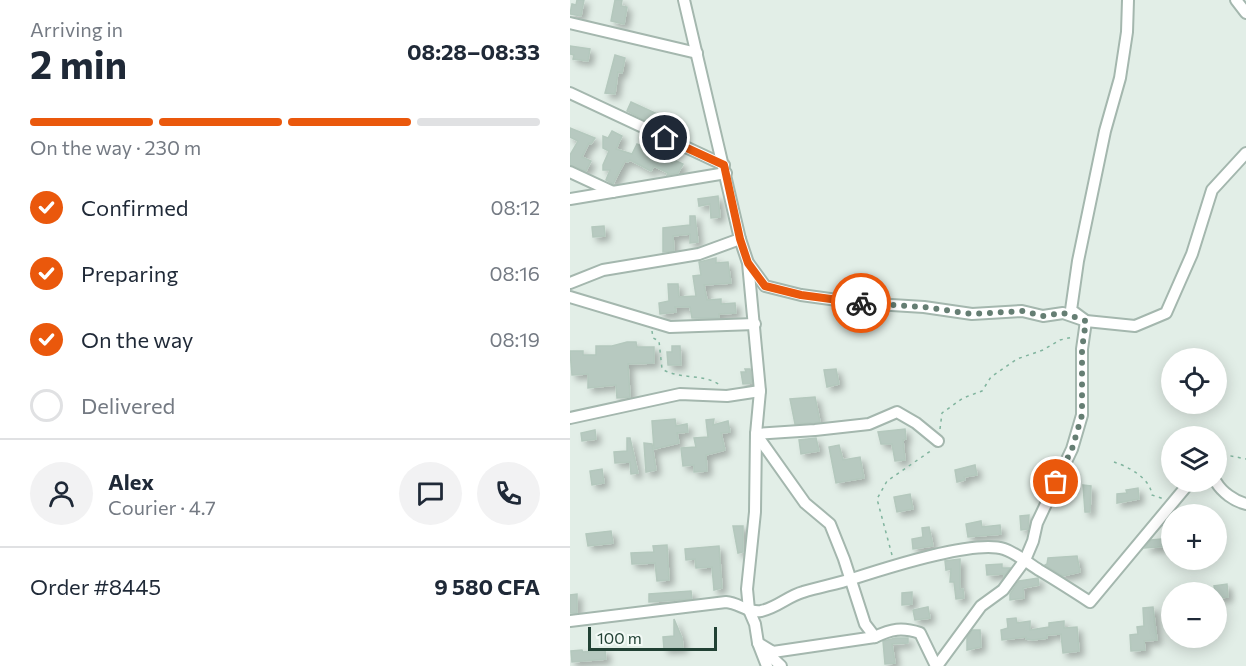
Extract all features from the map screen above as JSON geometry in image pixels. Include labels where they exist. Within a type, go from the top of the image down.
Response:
[{"type":"street","points":[[684,0],[740,239],[748,263],[760,391],[756,434],[755,512],[747,577],[749,610],[758,643],[768,666]]},
{"type":"street","points":[[1086,321],[1071,310],[1078,261],[1105,131],[1120,78],[1127,32],[1128,0]]},
{"type":"street","points":[[1236,0],[1246,12]]},
{"type":"street","points":[[570,23],[697,53]]},
{"type":"street","points":[[570,93],[725,169]]},
{"type":"street","points":[[748,263],[765,286],[801,295],[972,314],[1023,311],[1043,316],[1063,313],[1086,321],[1135,326],[1166,313],[1192,254],[1212,190],[1246,153]]},
{"type":"street","points":[[570,199],[725,169]]},
{"type":"street","points":[[570,172],[613,192]]},
{"type":"street","points":[[570,283],[603,270],[699,254],[740,239]]},
{"type":"street","points":[[570,297],[647,322],[670,327],[755,324]]},
{"type":"street","points":[[758,643],[773,652],[874,637],[892,629],[907,628],[920,633],[936,666],[981,606],[1003,590],[1025,560],[1037,523],[1072,449],[1082,415],[1082,349],[1086,321]]},
{"type":"street","points":[[570,418],[680,394],[727,396],[760,391]]},
{"type":"street","points":[[756,434],[869,424],[897,412],[916,423],[938,441]]},
{"type":"street","points":[[756,434],[805,503],[830,524],[865,624],[874,637]]},
{"type":"street","points":[[570,621],[726,602],[749,610],[760,611],[777,606],[801,592],[895,564],[981,547],[1003,548],[1090,602],[1182,492]]},
{"type":"street","points":[[1225,492],[1238,502],[1246,504]]},
{"type":"street","points":[[758,643],[781,666]]},
{"type":"path","points":[[895,564],[877,499],[887,481],[929,454],[938,441],[942,413],[963,398],[982,391],[991,377],[1017,359],[1080,334],[1086,321]]},
{"type":"path","points":[[647,322],[653,338],[658,341],[662,369],[671,374],[710,379],[720,384],[727,396]]},
{"type":"path","points":[[1227,455],[1246,459]]},
{"type":"path","points":[[1114,462],[1129,467],[1151,489],[1152,495],[1170,499]]},
{"type":"building","points":[[577,0],[584,0],[581,16],[570,14],[572,4],[576,5]]},
{"type":"building","points":[[615,0],[622,0],[621,6],[627,7],[624,24],[611,21]]},
{"type":"building","points":[[570,46],[590,49],[588,61],[573,59],[574,55],[570,54]]},
{"type":"building","points":[[615,55],[625,58],[622,73],[618,72],[615,94],[605,93]]},
{"type":"building","points":[[631,102],[657,114],[653,124],[627,111]]},
{"type":"building","points":[[570,128],[595,138],[591,144],[589,143],[582,157],[591,161],[586,171],[570,165],[570,155],[578,141],[570,137]]},
{"type":"building","points":[[612,131],[622,136],[616,149],[632,154],[637,144],[664,156],[672,163],[674,160],[683,164],[678,173],[667,175],[668,173],[654,166],[651,171],[630,160],[625,161],[613,184],[606,180],[610,170],[603,170],[609,151],[603,148],[603,136],[608,138]]},
{"type":"building","points":[[718,196],[720,217],[711,218],[710,204],[699,206],[698,199]]},
{"type":"building","points":[[690,216],[695,216],[698,242],[690,243],[690,234],[673,236],[674,251],[663,252],[663,228],[690,225]]},
{"type":"building","points":[[604,226],[605,236],[593,237],[592,227]]},
{"type":"building","points":[[716,258],[716,263],[728,262],[731,283],[704,285],[707,300],[721,299],[721,304],[735,303],[736,313],[719,314],[719,318],[692,318],[690,307],[675,307],[676,312],[660,314],[659,303],[669,301],[668,284],[678,284],[679,297],[696,296],[693,276],[701,275],[699,262]]},
{"type":"building","points":[[636,342],[637,347],[654,347],[654,363],[628,364],[630,397],[617,398],[616,385],[588,388],[588,374],[572,375],[570,351],[583,351],[583,355],[596,355],[596,346],[612,346]]},
{"type":"building","points":[[672,346],[680,346],[681,365],[668,365],[667,352],[672,352]]},
{"type":"building","points":[[745,369],[750,369],[752,383],[743,384],[741,372],[746,372]]},
{"type":"building","points":[[836,369],[839,384],[827,387],[824,370]]},
{"type":"building","points":[[815,397],[820,422],[795,424],[790,399]]},
{"type":"building","points":[[675,419],[676,426],[687,424],[688,432],[677,433],[679,443],[654,449],[652,421]]},
{"type":"building","points":[[714,419],[713,425],[728,421],[730,432],[721,433],[725,450],[706,455],[707,471],[694,472],[694,465],[683,466],[681,448],[696,447],[694,438],[708,437],[706,420]]},
{"type":"building","points":[[905,429],[906,439],[903,440],[905,460],[895,461],[892,444],[881,444],[878,432]]},
{"type":"building","points":[[595,430],[596,439],[582,441],[581,433]]},
{"type":"building","points":[[627,438],[630,438],[638,473],[631,474],[630,462],[615,463],[614,452],[627,451]]},
{"type":"building","points":[[816,438],[819,451],[801,454],[799,440]]},
{"type":"building","points":[[644,443],[652,444],[656,470],[646,472]]},
{"type":"building","points":[[839,445],[843,460],[860,457],[864,478],[836,483],[829,447]]},
{"type":"building","points":[[975,465],[977,475],[964,477],[965,480],[957,482],[955,470]]},
{"type":"building","points":[[602,469],[604,483],[592,485],[590,471]]},
{"type":"building","points":[[1083,485],[1091,486],[1090,512],[1085,512]]},
{"type":"building","points":[[1138,488],[1139,499],[1117,503],[1117,494]]},
{"type":"building","points":[[910,494],[913,509],[897,512],[894,497]]},
{"type":"building","points":[[1029,515],[1028,529],[1021,530],[1020,516]]},
{"type":"building","points":[[981,521],[982,527],[1000,525],[1001,534],[968,537],[966,524]]},
{"type":"building","points":[[733,526],[743,526],[743,552],[738,553]]},
{"type":"building","points":[[929,527],[933,546],[913,549],[912,539],[923,537],[922,528]]},
{"type":"building","points":[[611,531],[613,543],[588,546],[586,534]]},
{"type":"building","points":[[1161,539],[1161,547],[1145,548],[1151,540]]},
{"type":"building","points":[[667,545],[669,580],[657,581],[655,563],[632,564],[631,553],[654,552],[653,546]]},
{"type":"building","points":[[719,546],[722,588],[714,590],[712,567],[696,568],[695,559],[686,560],[685,549]]},
{"type":"building","points":[[1077,556],[1080,572],[1063,576],[1045,565],[1048,558]]},
{"type":"building","points":[[960,559],[960,589],[963,589],[964,598],[956,599],[954,582],[950,582],[951,569],[946,570],[945,561]]},
{"type":"building","points":[[1002,564],[1002,568],[1010,568],[1004,576],[1004,574],[987,575],[986,565]]},
{"type":"building","points":[[1038,578],[1039,585],[1023,588],[1024,598],[1010,600],[1010,594],[1019,581]]},
{"type":"building","points":[[691,591],[692,599],[649,602],[649,594]]},
{"type":"building","points":[[912,592],[912,604],[902,605],[902,593]]},
{"type":"building","points":[[577,594],[577,613],[570,613],[570,595]]},
{"type":"building","points":[[928,607],[930,618],[915,620],[913,610]]},
{"type":"building","points":[[1153,607],[1157,640],[1144,641],[1145,650],[1131,651],[1130,635],[1138,634],[1137,627],[1144,626],[1143,608]]},
{"type":"building","points":[[1016,618],[1017,623],[1030,621],[1030,630],[1049,627],[1049,623],[1064,621],[1064,628],[1077,627],[1079,651],[1063,653],[1061,634],[1047,635],[1047,638],[1033,640],[1026,639],[1026,637],[1002,640],[1001,630],[1008,628],[1007,619]]},
{"type":"building","points":[[674,619],[682,638],[683,648],[664,649],[663,637],[674,636]]},
{"type":"building","points":[[972,630],[980,630],[981,647],[967,650],[967,638]]},
{"type":"building","points":[[908,638],[908,643],[892,644],[895,663],[885,664],[883,641]]},
{"type":"building","points":[[582,650],[583,652],[605,650],[606,659],[572,662],[571,651]]},
{"type":"way so far","points":[[861,303],[924,307],[972,314],[1023,311],[1043,316],[1063,313],[1086,321],[1082,349],[1082,415],[1072,449],[1056,482]]},
{"type":"route","points":[[665,138],[724,165],[740,239],[748,263],[765,286],[801,295],[861,303]]}]
